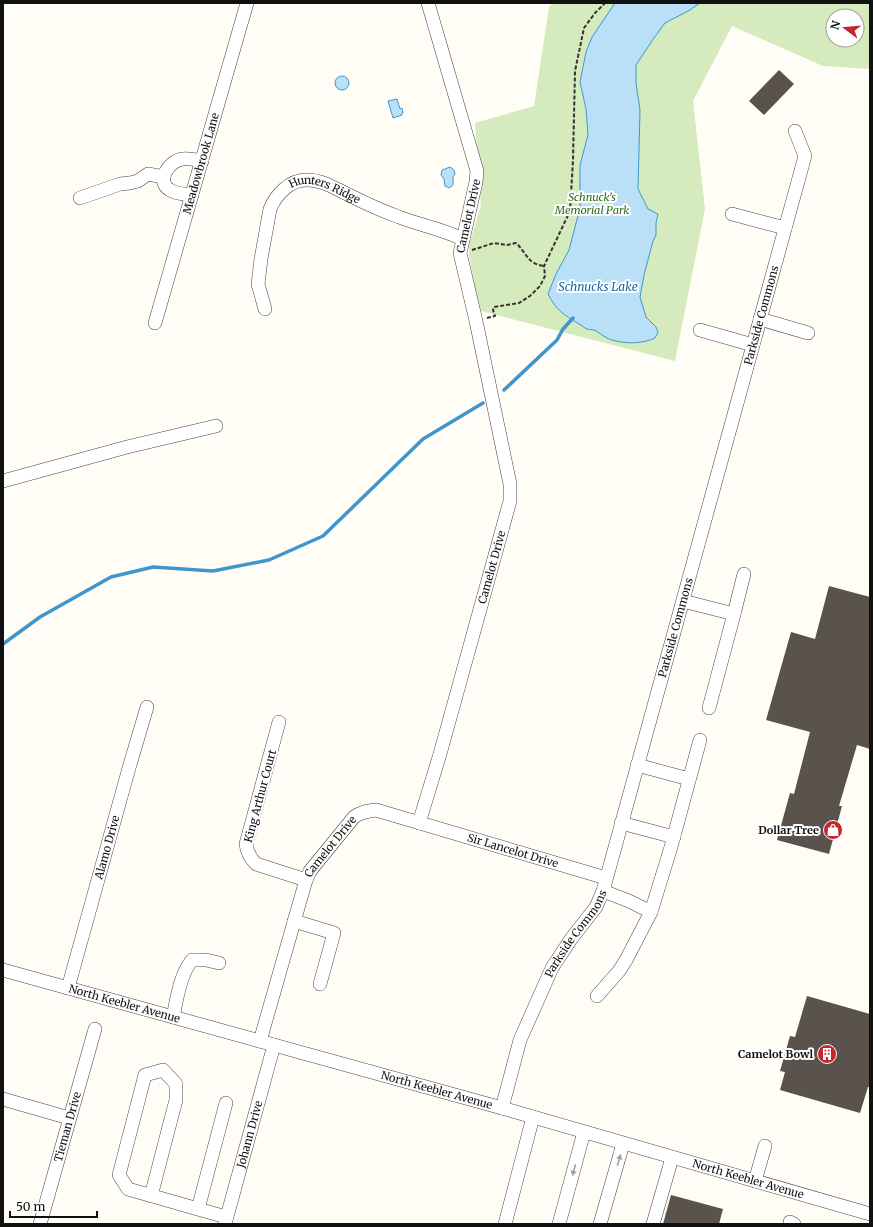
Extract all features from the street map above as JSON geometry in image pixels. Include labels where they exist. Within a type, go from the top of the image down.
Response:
[{"type":"street","name":"Meadowbrook Lane","points":[[155,323],[247,3]]},
{"type":"street","name":"Camelot Drive","points":[[260,1041],[306,880],[310,871],[354,817],[360,814],[367,811],[376,810],[419,823],[510,501],[510,484],[476,321],[460,253],[476,182],[477,171],[428,3]]},
{"type":"street","name":"Parkside Commons","points":[[502,1108],[520,1040],[549,975],[571,939],[596,907],[604,884],[805,156],[795,131]]},
{"type":"street","points":[[192,195],[169,190],[165,184],[164,177],[166,170],[170,164],[182,159],[202,161]]},
{"type":"street","points":[[80,198],[120,184],[138,181],[148,174],[164,177]]},
{"type":"street","name":"Hunters Ridge","points":[[264,309],[258,284],[263,244],[270,209],[280,192],[300,180],[307,179],[318,181],[398,217],[451,233],[463,239]]},
{"type":"street","points":[[732,214],[785,228]]},
{"type":"street","points":[[760,319],[808,332]]},
{"type":"street","points":[[700,330],[753,345]]},
{"type":"street","points":[[3,481],[127,447],[216,426]]},
{"type":"street","points":[[709,708],[744,574]]},
{"type":"street","points":[[682,601],[734,614]]},
{"type":"street","name":"Alamo Drive","points":[[68,988],[147,707]]},
{"type":"street","name":"King Arthur Court","points":[[280,722],[246,844],[247,851],[251,859],[256,864],[306,880]]},
{"type":"street","points":[[597,996],[626,960],[651,912],[674,838],[700,740]]},
{"type":"street","points":[[637,765],[689,780]]},
{"type":"street","name":"Sir Lancelot Drive","points":[[419,823],[604,884],[629,901],[651,912]]},
{"type":"street","points":[[621,823],[674,838]]},
{"type":"street","points":[[294,921],[334,933],[320,984]]},
{"type":"street","points":[[173,1017],[185,973],[192,960],[206,960],[219,963]]},
{"type":"street","name":"North Keebler Avenue","points":[[3,970],[502,1108],[870,1214]]},
{"type":"street","name":"Tieman Drive","points":[[40,1224],[95,1029]]},
{"type":"street","name":"Johann Drive","points":[[226,1221],[274,1045]]},
{"type":"street","points":[[150,1196],[176,1100],[176,1084],[164,1070],[146,1075],[119,1175],[128,1189],[150,1196],[198,1209],[226,1221]]},
{"type":"street","points":[[3,1099],[69,1118]]},
{"type":"street","points":[[198,1209],[226,1103]]},
{"type":"street","points":[[505,1224],[533,1117]]},
{"type":"street","points":[[559,1224],[584,1132]]},
{"type":"street","points":[[600,1224],[623,1144]]},
{"type":"street","points":[[755,1181],[765,1146]]},
{"type":"street","points":[[653,1224],[672,1158]]},
{"type":"path","points":[[476,321],[495,316],[493,310],[494,308],[519,303],[530,296],[540,286],[545,276],[544,266],[570,211],[574,160],[575,71],[584,28],[595,13],[605,3]]},
{"type":"path","points":[[460,253],[494,243],[507,245],[516,243],[520,246],[528,259],[537,265],[544,266]]},
{"type":"green space","name":"Schnuck's Memorial Park","points":[[553,3],[870,3],[870,69],[823,66],[732,26],[693,101],[705,209],[675,361],[481,311],[476,295],[469,255],[469,245],[481,205],[475,123],[534,106],[549,7]]},
{"type":"water","name":"Schnucks Lake","points":[[615,3],[700,3],[665,23],[636,65],[636,83],[640,110],[638,189],[648,209],[658,214],[656,235],[644,275],[640,297],[646,317],[656,327],[658,332],[655,338],[634,343],[606,338],[595,330],[586,329],[561,312],[548,294],[556,274],[569,250],[580,208],[580,165],[588,135],[586,109],[580,82],[586,52],[592,37]]},
{"type":"water","points":[[339,76],[345,76],[349,80],[349,86],[345,90],[339,90],[335,86],[335,80]]},
{"type":"water","points":[[397,99],[403,113],[401,114],[402,115],[393,118],[388,101]]},
{"type":"water","points":[[450,167],[454,170],[455,174],[453,177],[453,185],[449,188],[445,186],[444,179],[441,175],[442,170]]},
{"type":"building","points":[[779,70],[794,84],[764,115],[749,101]]},
{"type":"building","points":[[829,586],[870,597],[870,749],[857,745],[839,806],[842,806],[829,854],[777,840],[790,793],[794,794],[810,732],[766,720],[791,632],[815,639]]},
{"type":"building","name":"Camelot Bowl","points":[[807,996],[870,1014],[870,1087],[868,1087],[860,1113],[780,1090],[785,1072],[780,1071],[790,1036],[795,1037]]},
{"type":"building","points":[[671,1195],[723,1209],[719,1224],[663,1224]]},
{"type":"waterway","points":[[504,390],[557,340],[563,329],[573,318]]},
{"type":"waterway","points":[[3,644],[40,617],[111,577],[153,567],[213,571],[269,560],[323,536],[423,439],[483,403]]},
{"type":"place","name":"Dollar Tree","points":[[833,830]]},
{"type":"place","name":"Camelot Bowl","points":[[827,1054]]}]
